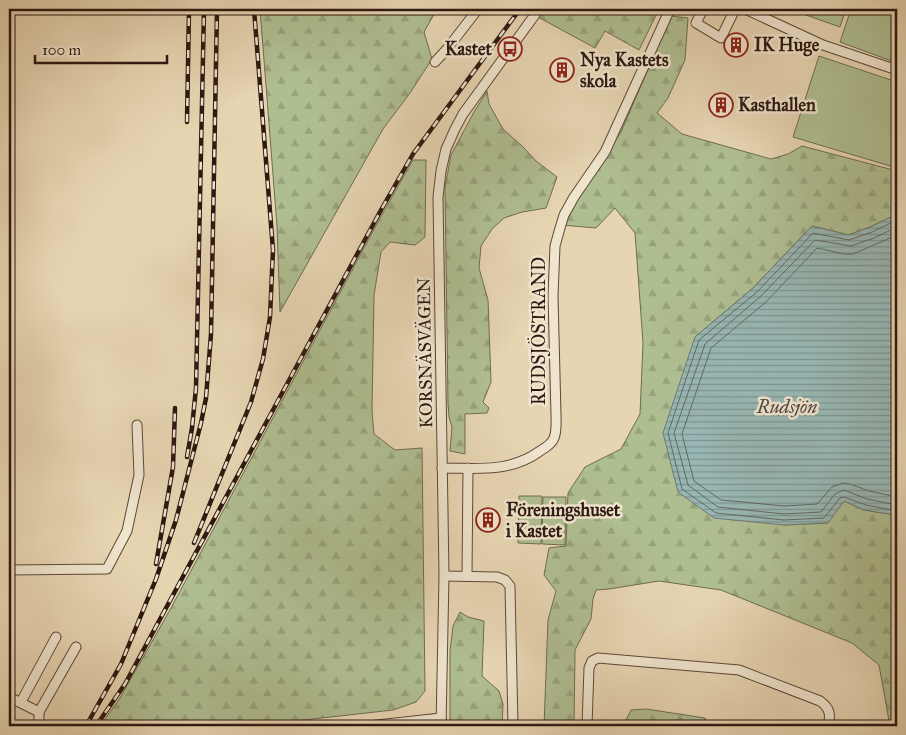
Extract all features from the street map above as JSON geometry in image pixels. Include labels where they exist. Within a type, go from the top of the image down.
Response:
[{"type":"street","points":[[435,62],[478,9]]},
{"type":"street","name":"KORSNÄSVÄGEN","points":[[441,722],[444,576],[438,197],[441,171],[446,149],[463,114],[539,9]]},
{"type":"street","name":"RUDSJÖSTRAND","points":[[442,468],[513,466],[534,456],[554,439],[556,432],[555,246],[564,215],[605,152],[670,9]]},
{"type":"street","points":[[703,9],[696,23],[722,38],[735,9]]},
{"type":"street","points":[[745,9],[761,13],[822,45],[897,70]]},
{"type":"street","points":[[9,570],[106,569],[127,531],[139,475],[137,425]]},
{"type":"street","points":[[467,576],[468,468]]},
{"type":"street","points":[[444,576],[497,576],[505,580],[510,586],[513,726]]},
{"type":"street","points":[[39,712],[13,698],[56,637]]},
{"type":"street","points":[[39,726],[39,712],[76,647]]},
{"type":"street","points":[[587,726],[588,668],[592,661],[598,658],[739,670],[820,701],[830,712],[828,726]]},
{"type":"street","points":[[368,726],[441,722]]},
{"type":"green space","points":[[260,9],[437,9],[424,32],[432,59],[383,129],[280,312],[277,226]]},
{"type":"green space","points":[[545,9],[659,9],[639,50],[605,31],[595,48],[538,17]]},
{"type":"green space","points":[[789,9],[846,9],[840,27]]},
{"type":"green space","points":[[851,9],[897,9],[897,63],[840,42]]},
{"type":"green space","points":[[671,16],[688,18],[685,60],[668,98],[657,113],[682,134],[771,159],[788,154],[802,146],[897,171],[897,214],[848,235],[812,226],[753,288],[695,337],[784,525],[827,523],[844,501],[864,510],[897,517],[897,724],[890,726],[879,665],[852,643],[721,590],[659,581],[596,590],[591,619],[575,650],[574,726],[544,726],[548,620],[556,591],[544,575],[549,548],[566,546],[568,493],[585,467],[621,449],[640,414],[643,343],[635,233],[615,208],[596,228],[562,225],[573,202],[621,132]]},
{"type":"green space","points":[[819,56],[897,82],[897,168],[793,137]]},
{"type":"green space","points":[[487,91],[489,104],[503,129],[536,161],[557,177],[546,208],[522,212],[504,218],[492,229],[481,246],[479,268],[488,300],[491,382],[483,402],[489,408],[487,413],[465,414],[465,454],[450,451],[452,427],[448,404],[445,187],[451,155]]},
{"type":"green space","points":[[413,160],[426,160],[425,237],[415,245],[390,242],[381,252],[374,295],[372,411],[374,434],[395,450],[422,448],[425,691],[416,702],[393,710],[250,726],[100,726],[120,698],[171,608]]},
{"type":"green space","points":[[519,496],[542,496],[541,544],[518,543]]},
{"type":"green space","points":[[543,497],[566,497],[565,545],[542,544]]},
{"type":"green space","points":[[460,612],[468,617],[484,621],[482,676],[499,691],[503,704],[502,726],[450,726],[450,651],[453,626]]},
{"type":"green space","points":[[646,709],[705,718],[708,726],[623,726],[631,710]]},
{"type":"water","name":"Rudsjön","points":[[897,214],[897,517],[864,510],[844,501],[828,523],[784,525],[714,518],[678,492],[663,433],[695,337],[753,288],[812,226],[849,235]]},
{"type":"railway","points":[[187,122],[189,9]]},
{"type":"railway","points":[[187,457],[196,388],[204,9]]},
{"type":"railway","points":[[86,726],[121,664],[156,579],[176,520],[206,398],[211,334],[217,9]]},
{"type":"railway","points":[[194,543],[251,402],[263,359],[270,317],[273,250],[254,9]]},
{"type":"railway","points":[[96,726],[125,684],[413,154],[520,9]]},
{"type":"railway","points":[[156,564],[173,467],[175,408]]},
{"type":"place","name":"IK Huge","points":[[736,45]]},
{"type":"place","name":"Kastet","points":[[510,49]]},
{"type":"place","name":"Nya Kastets skola","points":[[562,70]]},
{"type":"place","name":"Kasthallen","points":[[721,105]]},
{"type":"place","name":"Föreningshuset i Kastet","points":[[488,520]]}]
